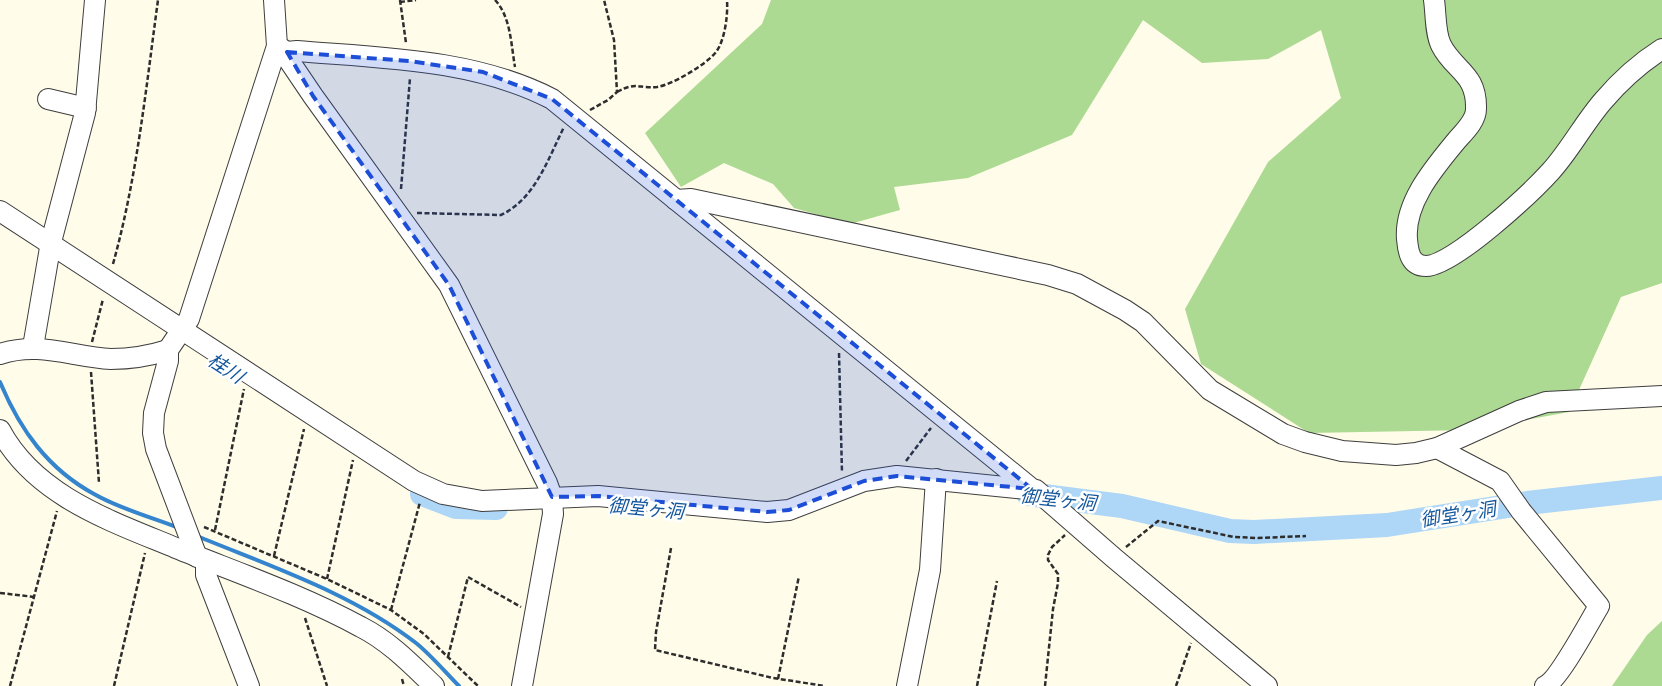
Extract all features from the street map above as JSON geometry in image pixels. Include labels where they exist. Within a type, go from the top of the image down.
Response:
[{"type":"street","points":[[33,347],[49,250],[73,164],[86,108],[95,0]]},
{"type":"street","points":[[274,0],[282,49],[449,285],[547,483],[552,497],[553,514],[522,686]]},
{"type":"street","points":[[1434,0],[1440,44],[1472,82],[1476,110],[1471,123],[1429,174],[1415,201],[1406,229],[1408,253],[1414,263],[1424,266],[1439,264],[1470,242],[1523,199],[1552,170],[1603,101],[1630,72],[1662,49]]},
{"type":"street","points":[[282,49],[410,61],[482,72],[529,87],[552,99],[1032,489]]},
{"type":"street","points":[[249,686],[201,559],[182,518],[156,449],[154,413],[174,339],[189,319],[282,49]]},
{"type":"street","points":[[48,99],[86,108]]},
{"type":"street","points":[[676,200],[691,199],[1048,275],[1077,284],[1104,297],[1143,322],[1210,390],[1283,434],[1305,442],[1367,454],[1416,453],[1437,448],[1519,410],[1546,402],[1662,396]]},
{"type":"street","points":[[0,211],[49,250],[107,287],[174,339],[414,481],[443,494],[482,501],[598,496],[767,512],[789,510],[864,481],[897,476],[1032,489],[1036,490],[1077,524],[1114,558],[1267,686]]},
{"type":"street","points":[[0,354],[33,347],[110,358],[143,358],[174,339]]},
{"type":"street","points":[[0,430],[22,461],[62,494],[90,513],[301,598],[363,628],[405,658],[434,686]]},
{"type":"street","points":[[1437,448],[1500,481],[1521,511],[1599,606],[1549,685]]},
{"type":"street","points":[[907,686],[930,570],[936,479]]},
{"type":"path","points":[[99,483],[90,356],[124,226],[158,0]]},
{"type":"path","points":[[416,0],[400,1],[410,61],[397,212],[502,215],[510,211],[525,198],[572,117],[608,100],[617,92],[635,85],[655,87],[666,85],[710,59],[718,48],[724,29],[728,0]]},
{"type":"path","points":[[495,0],[504,12],[508,27],[515,68],[513,82]]},
{"type":"path","points":[[604,0],[614,40],[617,92]]},
{"type":"path","points":[[841,335],[839,347],[843,488]]},
{"type":"path","points":[[215,531],[245,385]]},
{"type":"path","points":[[897,476],[941,414]]},
{"type":"path","points":[[274,556],[305,425]]},
{"type":"path","points":[[327,579],[354,456]]},
{"type":"path","points":[[10,686],[62,494]]},
{"type":"path","points":[[391,610],[422,498]]},
{"type":"path","points":[[182,518],[327,579],[391,610],[410,623],[478,686]]},
{"type":"path","points":[[1114,558],[1158,521],[1234,537],[1306,536]]},
{"type":"path","points":[[1045,686],[1053,609],[1058,583],[1058,574],[1048,560],[1048,555],[1052,547],[1077,524]]},
{"type":"path","points":[[114,686],[149,537]]},
{"type":"path","points":[[671,548],[656,632],[655,650],[778,679],[825,686]]},
{"type":"path","points":[[778,679],[799,576]]},
{"type":"path","points":[[448,657],[468,577],[529,612],[536,613]]},
{"type":"path","points":[[977,686],[997,581]]},
{"type":"path","points":[[0,594],[35,597]]},
{"type":"path","points":[[301,598],[301,607],[327,686]]},
{"type":"path","points":[[1176,686],[1197,626]]},
{"type":"highlighted area","points":[[287,52],[409,61],[483,72],[552,99],[1032,489],[897,476],[864,481],[789,510],[767,512],[598,496],[552,497],[449,285],[313,96]]},
{"type":"green space","points":[[771,0],[1662,0],[1662,283],[1621,297],[1569,412],[1470,430],[1309,433],[1201,364],[1185,309],[1268,162],[1341,98],[1321,30],[1268,59],[1202,63],[1143,20],[1072,135],[968,178],[894,187],[900,210],[850,224],[794,208],[773,184],[724,163],[681,187],[645,133],[762,24]]},
{"type":"green space","points":[[1662,621],[1662,686],[1612,686],[1647,635]]},
{"type":"waterway","points":[[0,382],[26,432],[37,447],[63,473],[104,499],[179,528]]},
{"type":"waterway","name":"御堂ヶ洞","points":[[1028,494],[1122,506],[1230,531],[1254,532],[1387,525],[1527,503],[1662,488]]},
{"type":"waterway","name":"桂川","points":[[422,494],[456,507],[496,508]]},
{"type":"waterway","points":[[197,536],[310,582],[365,610],[391,625],[416,643],[459,686]]}]
